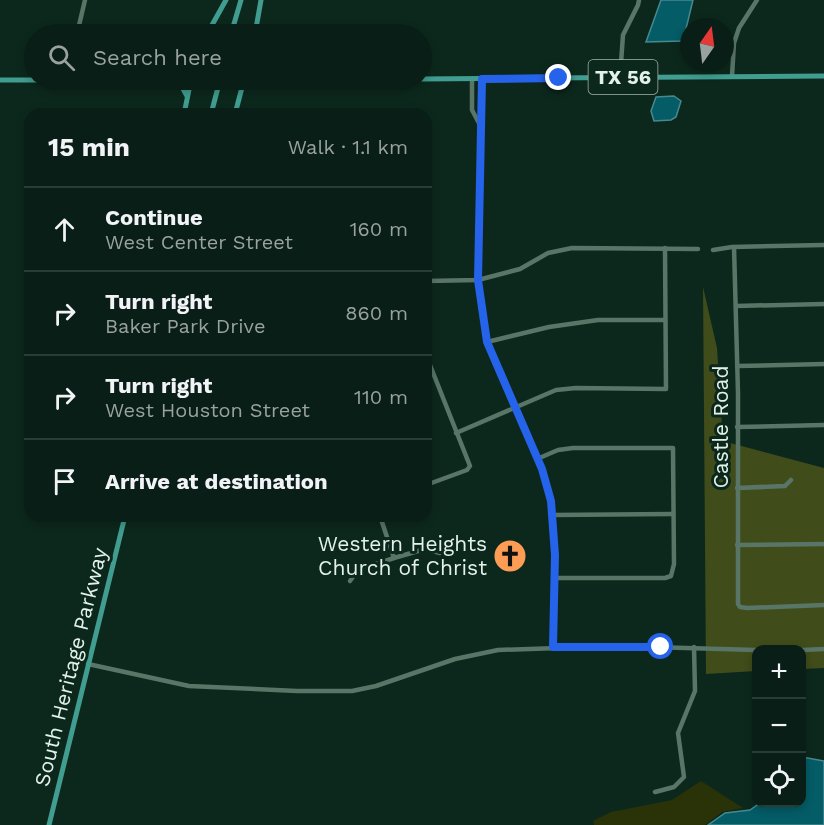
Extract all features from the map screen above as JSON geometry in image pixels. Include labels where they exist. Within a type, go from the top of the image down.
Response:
[{"type":"main road","points":[[213,24],[226,0]]},
{"type":"main road","points":[[234,24],[241,0]]},
{"type":"main road","points":[[257,24],[261,0]]},
{"type":"main road","name":"TX 56","points":[[432,79],[824,76]]},
{"type":"main road","points":[[0,80],[24,80]]},
{"type":"main road","points":[[184,90],[187,96]]},
{"type":"main road","points":[[185,108],[188,90]]},
{"type":"main road","points":[[212,108],[217,90]]},
{"type":"main road","points":[[237,108],[241,90]]},
{"type":"main road","name":"South Heritage Parkway","points":[[49,825],[124,522]]},
{"type":"street","points":[[79,24],[85,0]]},
{"type":"street","points":[[620,77],[623,34],[639,5],[639,0]]},
{"type":"street","points":[[732,76],[736,36],[758,0]]},
{"type":"street","points":[[472,79],[472,111],[481,126]]},
{"type":"street","points":[[482,79],[478,280],[487,342],[537,459],[551,501],[554,579],[553,647]]},
{"type":"street","points":[[713,250],[734,247],[824,245]]},
{"type":"street","name":"Castle Road","points":[[734,247],[737,366],[737,599],[740,607],[824,605]]},
{"type":"street","points":[[432,281],[478,280],[520,269],[548,253],[572,248],[698,249]]},
{"type":"street","points":[[456,433],[556,390],[666,389],[665,248]]},
{"type":"street","points":[[736,306],[824,304]]},
{"type":"street","points":[[487,342],[549,327],[598,320],[665,320]]},
{"type":"street","points":[[737,366],[824,364]]},
{"type":"street","points":[[432,371],[470,466],[467,470],[432,483]]},
{"type":"street","points":[[737,427],[824,425]]},
{"type":"street","points":[[537,459],[558,450],[573,448],[673,448],[674,564],[671,576],[664,578],[554,579]]},
{"type":"street","points":[[737,488],[784,486],[791,480]]},
{"type":"street","points":[[552,515],[673,514]]},
{"type":"street","points":[[382,522],[394,558]]},
{"type":"street","points":[[737,546],[824,544]]},
{"type":"street","points":[[350,581],[358,570],[394,558],[425,549],[440,553]]},
{"type":"street","points":[[88,664],[189,686],[352,691],[376,686],[455,659],[498,650],[553,647],[752,650]]},
{"type":"street","points":[[655,792],[674,787],[684,777],[678,733],[695,691],[694,648]]},
{"type":"street","points":[[806,650],[824,650]]},
{"type":"green space","points":[[703,287],[717,348],[723,441],[824,468],[824,668],[806,669],[806,645],[752,645],[752,671],[706,674]]},
{"type":"green space","points":[[701,781],[743,808],[722,812],[705,825],[594,825],[593,821],[611,812],[672,800]]},
{"type":"water","points":[[661,0],[693,0],[689,18],[680,18],[680,41],[646,42]]},
{"type":"water","points":[[674,96],[681,101],[676,117],[671,120],[654,121],[651,111],[656,97]]},
{"type":"water","points":[[806,758],[824,761],[824,825],[708,825],[725,813],[750,810],[754,807],[806,807]]},
{"type":"place","name":"Western Heights Church of Christ","points":[[510,556]]},
{"type":"route","points":[[559,78],[482,79],[478,280],[487,342],[542,469],[551,501],[555,555],[553,647],[661,647]]}]
